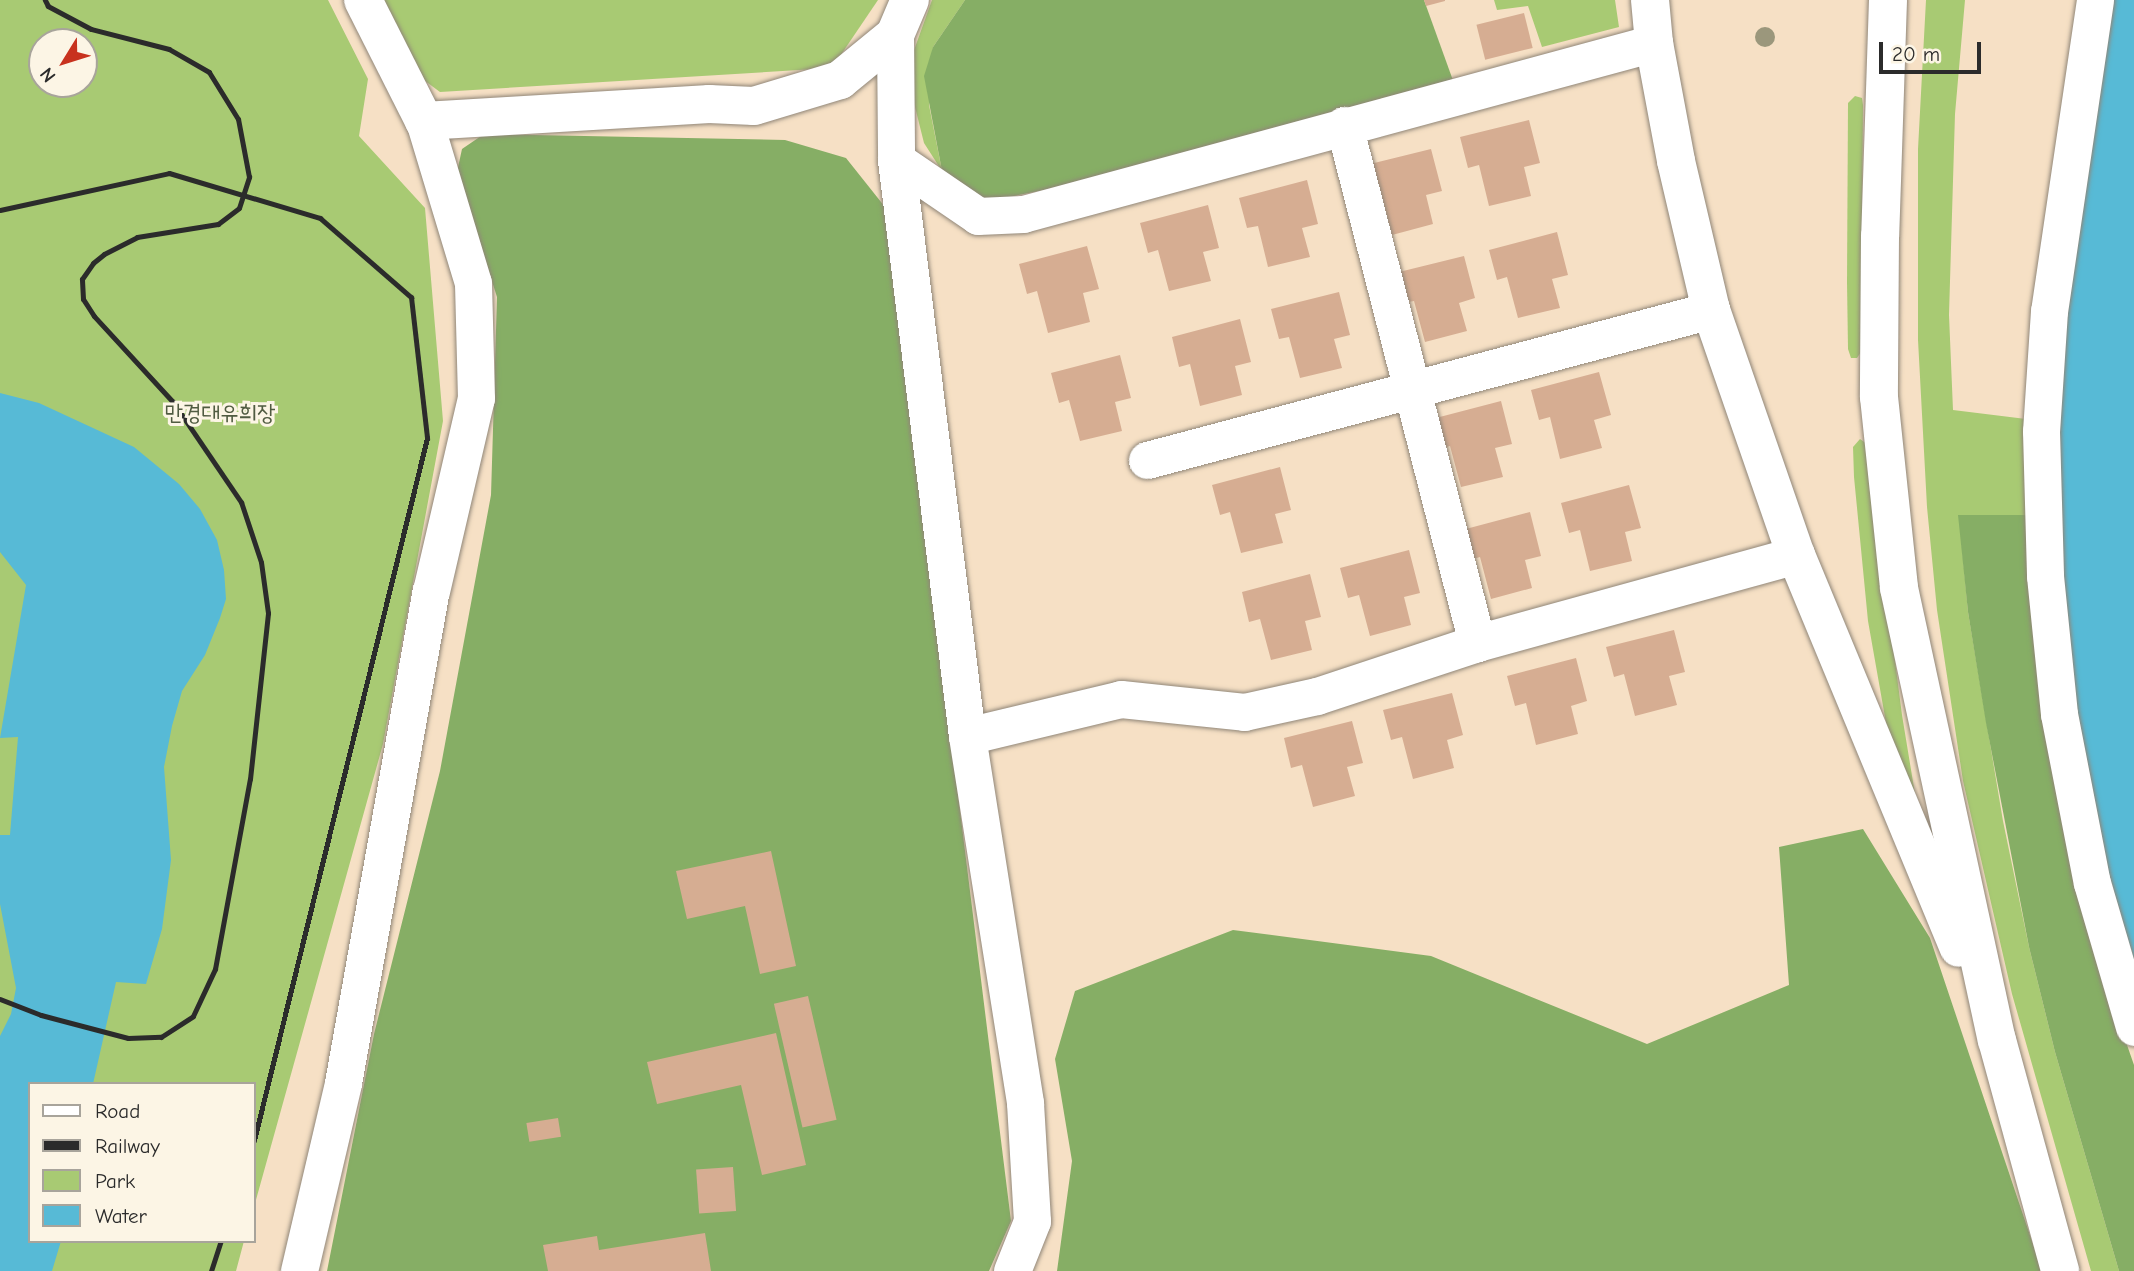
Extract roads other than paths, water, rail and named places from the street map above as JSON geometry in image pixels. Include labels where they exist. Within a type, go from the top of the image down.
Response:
[{"type":"main road","points":[[363,0],[424,121],[709,104],[754,106],[840,80],[895,35],[910,0]]},
{"type":"main road","points":[[1650,0],[1654,43],[1676,161],[1711,310],[1796,555],[1997,1040]]},
{"type":"main road","points":[[1888,0],[1880,236],[1879,397],[1899,588],[1997,1040],[2060,1271]]},
{"type":"street","points":[[2095,0],[2049,311],[2041,431],[2045,576],[2059,714],[2092,883],[2134,1027]]},
{"type":"street","points":[[895,35],[896,160],[967,736],[1025,1103],[1032,1221],[1019,1266]]},
{"type":"street","points":[[896,160],[978,216],[1023,214],[1343,125],[1654,43]]},
{"type":"street","points":[[299,1271],[343,1083],[431,591],[476,398],[473,283],[424,121]]},
{"type":"street","points":[[1343,125],[1477,643]]},
{"type":"street","points":[[1147,460],[1711,310]]},
{"type":"street","points":[[967,736],[1121,698],[1244,712],[1317,696],[1477,643],[1796,555]]},
{"type":"water","points":[[2112,0],[2134,0],[2134,1009],[2068,708],[2052,404]]},
{"type":"water","points":[[0,393],[39,403],[134,447],[179,484],[200,509],[217,540],[224,570],[226,599],[205,655],[182,691],[164,767],[171,860],[162,929],[146,984],[116,982],[93,1082],[28,1082],[28,1243],[60,1243],[52,1271],[0,1271],[0,1036],[11,1014],[16,988],[0,904],[0,835],[10,835],[18,737],[0,738],[26,585],[0,552]]},
{"type":"railway","points":[[0,999],[41,1015],[128,1038],[161,1037],[193,1016],[215,969],[250,779],[268,613],[261,562],[241,502],[173,402],[94,316],[83,299],[82,279],[93,263],[104,254],[137,237],[218,224],[239,208],[249,177],[238,119],[209,72],[169,49],[91,29],[48,6],[45,0]]},
{"type":"railway","points":[[0,210],[169,173],[320,218],[411,297],[427,438],[256,1132]]},
{"type":"railway","points":[[211,1271],[220,1243]]},
{"type":"park label","name":"만경대유희장","points":[[220,413]]}]
